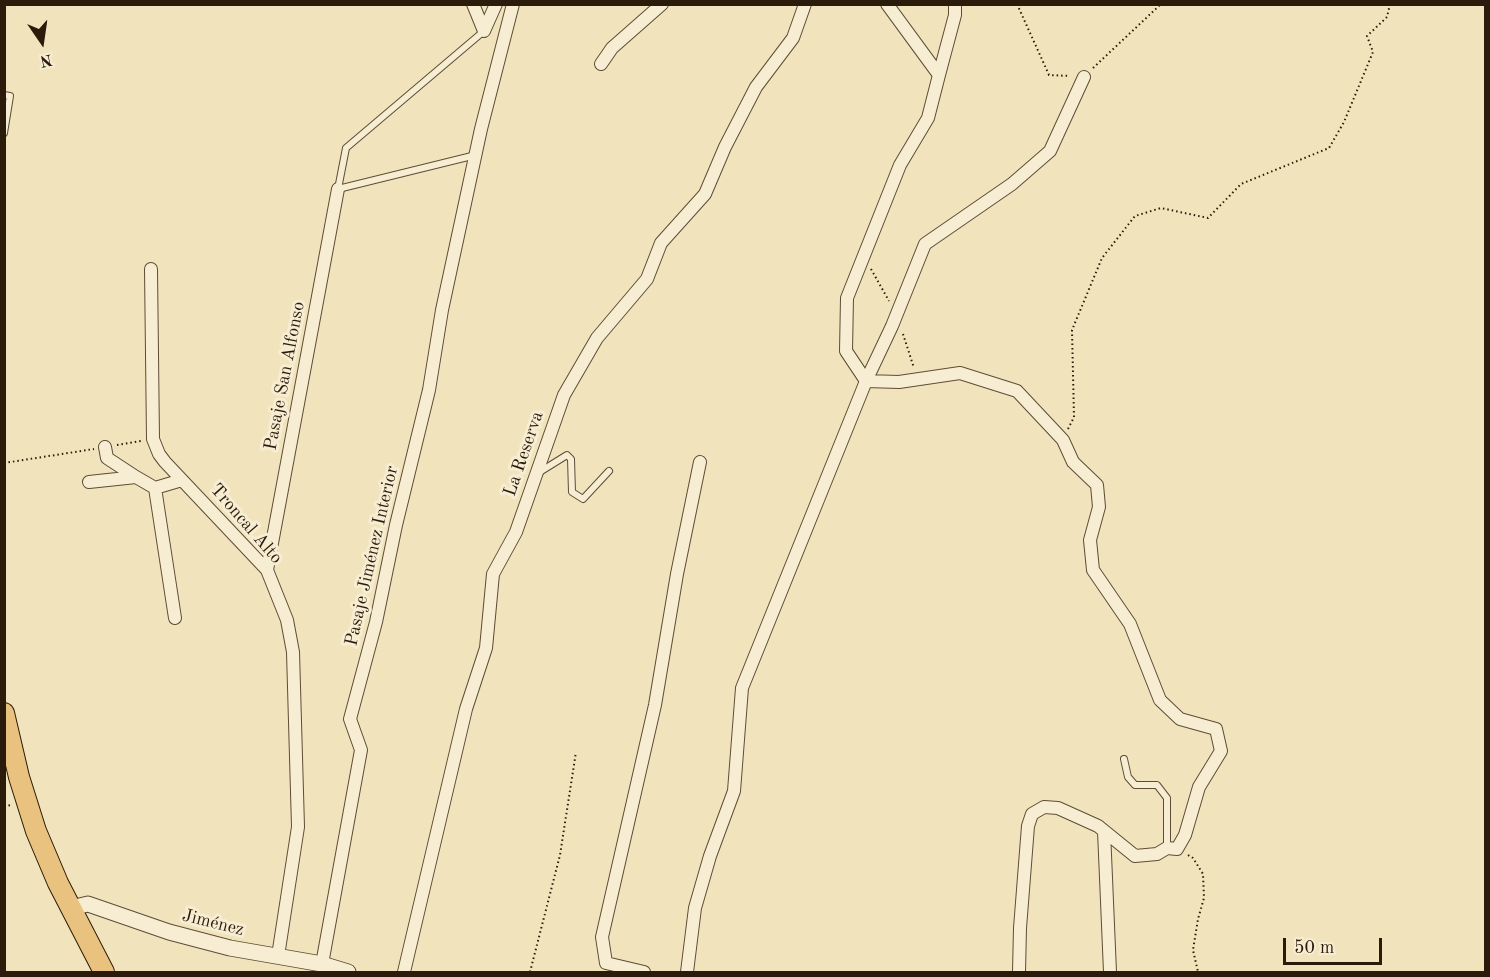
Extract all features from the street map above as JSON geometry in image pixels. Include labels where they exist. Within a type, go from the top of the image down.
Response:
[{"type":"main road","points":[[4,713],[27,805],[46,858],[104,972]]},
{"type":"street","points":[[472,4],[484,31]]},
{"type":"street","points":[[484,31],[496,4]]},
{"type":"street","name":"Pasaje Jiménez Interior","points":[[322,964],[361,750],[350,719],[376,622],[396,525],[429,390],[442,310],[476,154],[513,4]]},
{"type":"street","points":[[601,64],[612,48],[663,4]]},
{"type":"street","name":"La Reserva","points":[[404,972],[466,709],[486,648],[493,574],[516,532],[564,395],[597,338],[647,279],[661,243],[705,194],[725,147],[756,87],[793,38],[804,4]]},
{"type":"street","points":[[887,4],[939,75]]},
{"type":"street","points":[[866,381],[846,351],[847,298],[900,165],[928,117],[955,15],[955,4]]},
{"type":"street","points":[[687,972],[695,908],[710,856],[734,791],[742,688],[866,381],[892,326],[925,244],[1012,184],[1050,151],[1084,77]]},
{"type":"street","name":"Pasaje San Alfonso","points":[[267,570],[338,189]]},
{"type":"street","points":[[151,269],[153,439]]},
{"type":"street","points":[[866,381],[899,382],[960,373],[1017,391],[1063,440],[1073,462],[1096,485],[1099,507],[1090,540],[1093,570],[1130,624],[1160,700],[1180,719],[1216,729],[1221,751],[1199,788],[1185,836],[1172,848],[1157,854],[1136,855],[1104,831],[1058,808],[1044,807],[1032,814],[1028,826],[1019,972]]},
{"type":"street","name":"Troncal Alto","points":[[153,439],[159,454],[267,570],[287,620],[293,652],[298,827],[278,956]]},
{"type":"street","points":[[105,447],[107,459],[155,488],[182,480]]},
{"type":"street","points":[[644,972],[606,963],[602,937],[655,705],[677,574],[700,462]]},
{"type":"street","points":[[89,482],[136,477]]},
{"type":"street","points":[[155,488],[175,618]]},
{"type":"street","points":[[1104,831],[1110,972]]},
{"type":"street","name":"Jiménez","points":[[71,908],[88,904],[169,932],[230,948],[322,964],[348,972]]},
{"type":"lane","points":[[476,154],[338,189],[346,148],[484,31]]},
{"type":"lane","points":[[4,95],[10,96],[4,133]]},
{"type":"lane","points":[[537,473],[567,455],[572,459],[572,492],[584,500],[609,471]]},
{"type":"lane","points":[[1124,759],[1128,777],[1135,785],[1157,785],[1167,798],[1172,848]]},
{"type":"path","points":[[1017,4],[1048,75],[1084,77],[1161,4]]},
{"type":"path","points":[[1063,440],[1074,417],[1072,330],[1102,258],[1136,216],[1161,208],[1208,218],[1241,183],[1329,148],[1344,122],[1373,52],[1368,36],[1387,17],[1390,4]]},
{"type":"path","points":[[4,463],[153,439]]},
{"type":"path","points":[[530,972],[560,855],[576,752]]},
{"type":"path","points":[[1172,848],[1193,858],[1203,873],[1204,898],[1193,950],[1198,972]]}]
